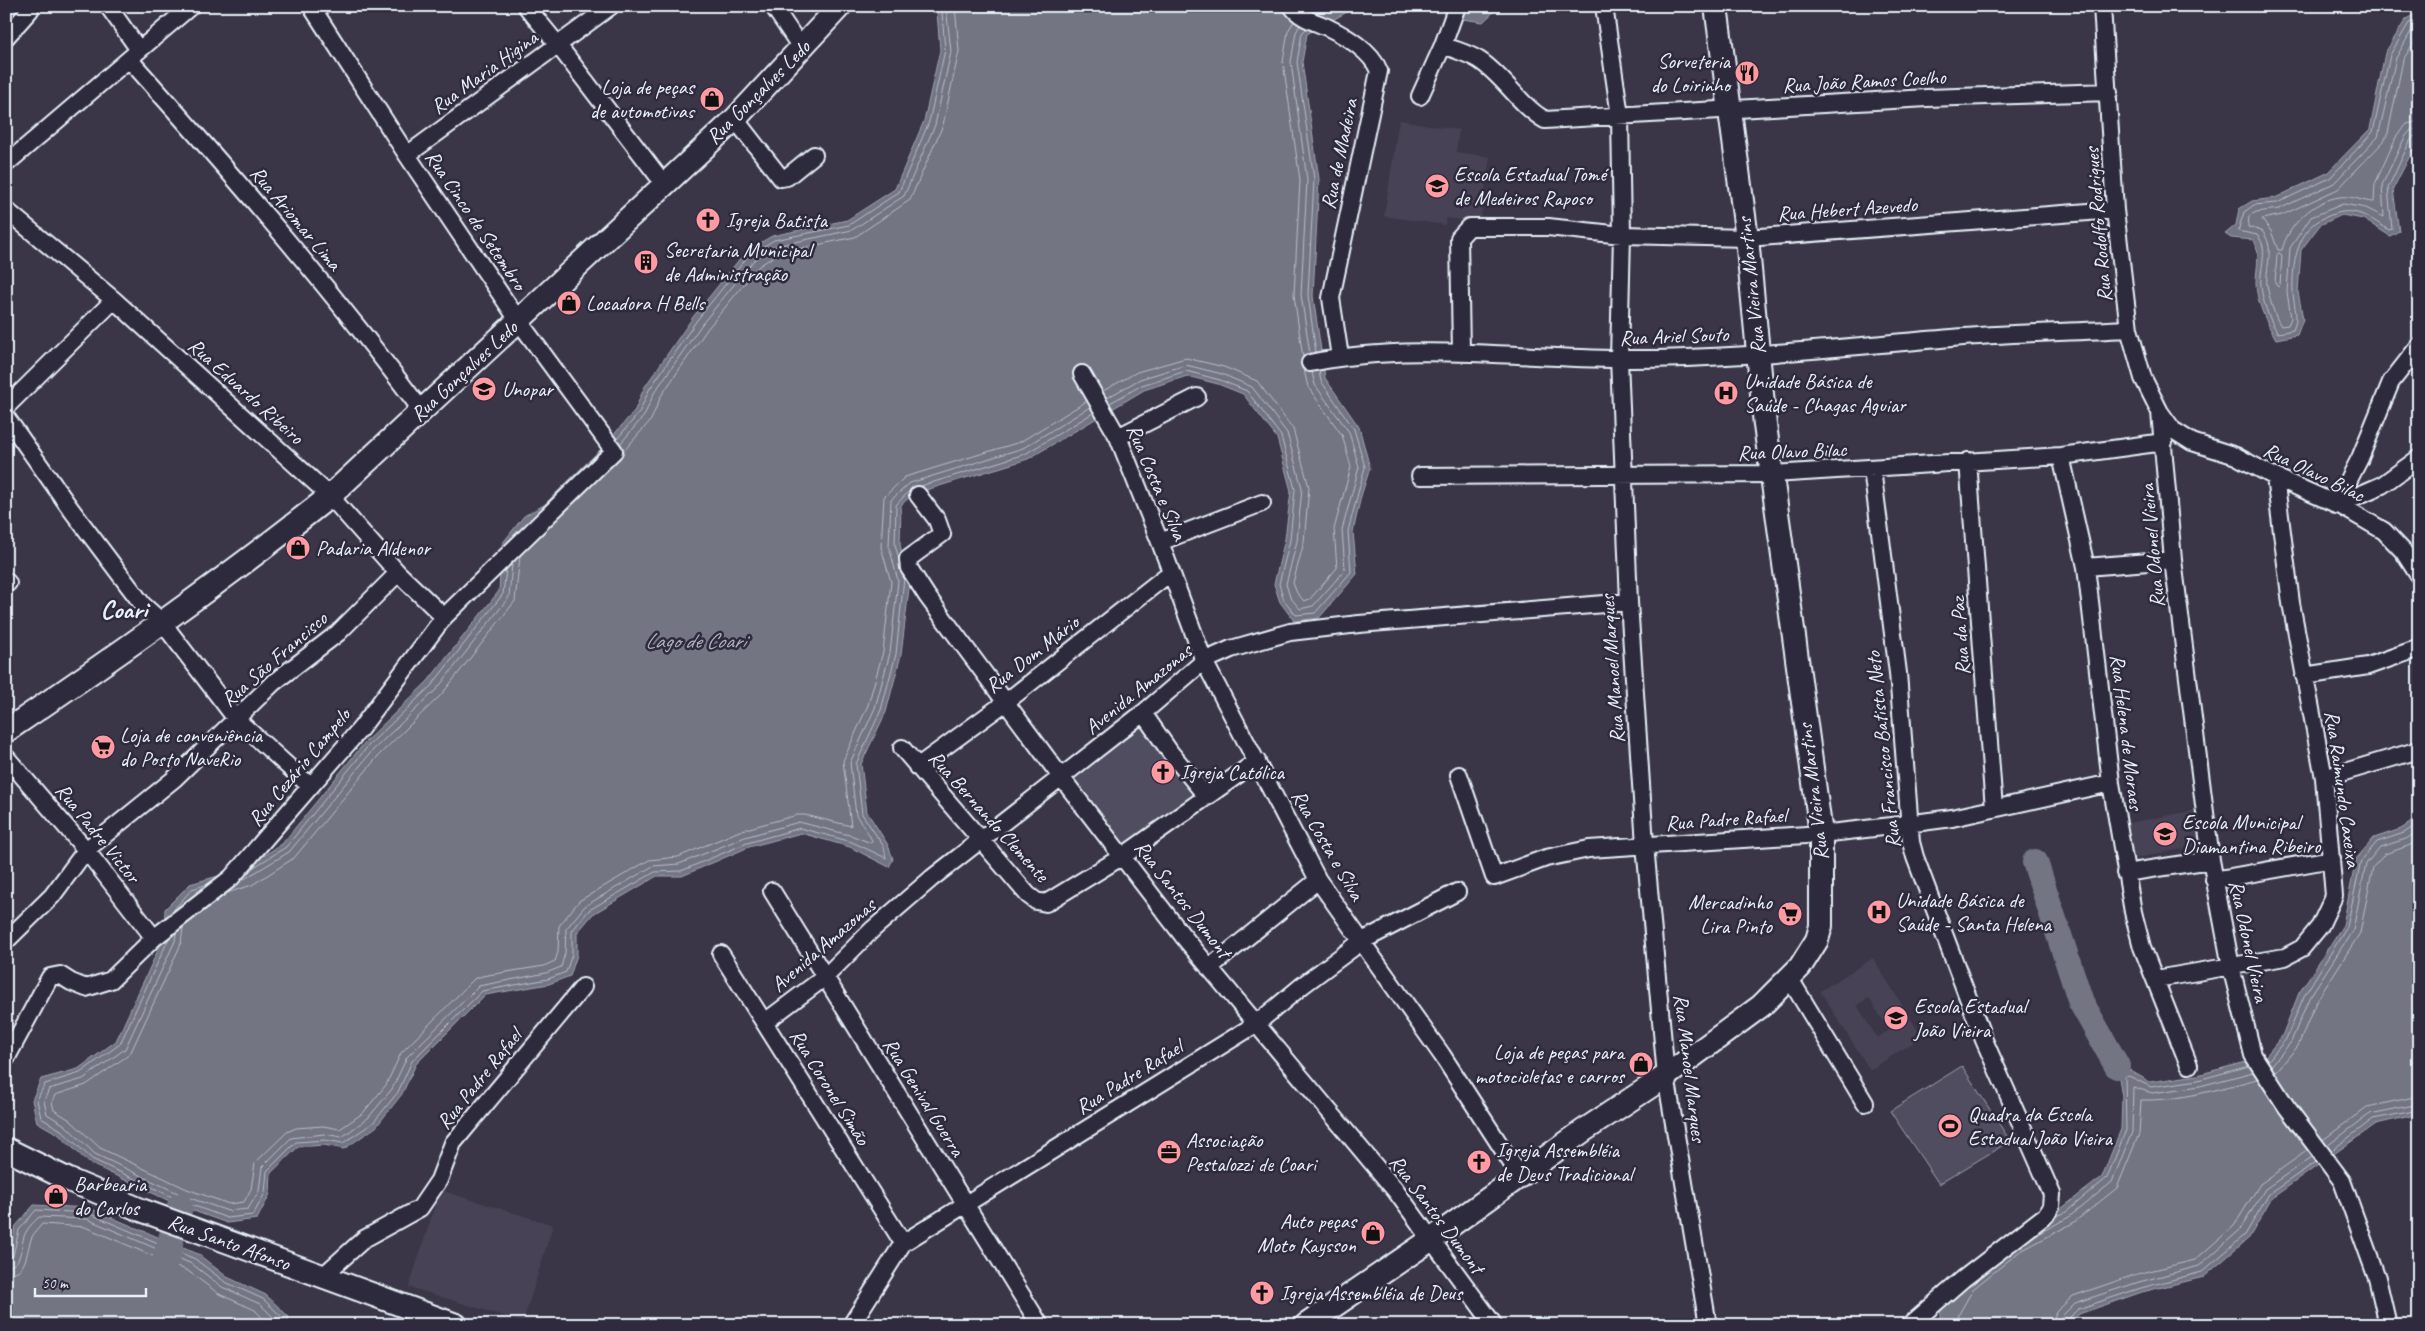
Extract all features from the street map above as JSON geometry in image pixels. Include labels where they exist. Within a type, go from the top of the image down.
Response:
[{"type":"main road","name":"Rua Gonçalves Ledo","points":[[6,731],[162,622],[330,496],[735,119],[840,6]]},
{"type":"main road","name":"Rua Vieira Martins","points":[[1306,1325],[1666,1076],[1761,1006],[1790,979],[1810,954],[1818,940],[1821,926],[1821,834],[1765,425],[1747,238],[1716,6]]},
{"type":"main road","name":"Rua Santo Afonso","points":[[7,1153],[141,1210],[324,1275],[428,1321],[456,1325]]},
{"type":"street","name":"Rua Ariomar Lima","points":[[108,6],[134,54],[370,340],[422,411]]},
{"type":"street","points":[[6,164],[191,6]]},
{"type":"street","name":"Rua Cinco de Setembro","points":[[311,6],[406,155],[518,320],[614,451]]},
{"type":"street","points":[[526,6],[664,184]]},
{"type":"street","name":"Rua Maria Higina","points":[[406,155],[612,6]]},
{"type":"street","points":[[773,6],[802,49]]},
{"type":"street","name":"Rua de Madeira","points":[[1292,6],[1296,13],[1331,29],[1363,51],[1372,58],[1379,70],[1331,298],[1340,357]]},
{"type":"street","points":[[1420,96],[1443,45],[1457,6]]},
{"type":"street","name":"Rua Manoel Marques","points":[[1604,6],[1620,116],[1622,235],[1619,359],[1629,602],[1645,846],[1666,1076],[1708,1325]]},
{"type":"street","name":"Rua Rodolfo Rodrigues","points":[[2102,6],[2109,92],[2115,210],[2129,329],[2143,378],[2160,412],[2168,436]]},
{"type":"street","points":[[6,37],[30,10]]},
{"type":"street","name":"Rua João Ramos Coelho","points":[[1443,45],[1478,60],[1535,114],[1545,120],[1927,98],[2109,92]]},
{"type":"street","points":[[735,119],[780,178],[787,177],[814,155]]},
{"type":"street","name":"Rua Eduardo Ribeiro","points":[[6,210],[114,300],[330,496],[398,573],[444,617]]},
{"type":"street","name":"Rua Hebert Azevedo","points":[[1461,352],[1459,238],[1468,227],[1548,227],[1622,235],[1747,238],[2115,210]]},
{"type":"street","points":[[6,406],[114,300]]},
{"type":"street","name":"Rua Ariel Souto","points":[[1310,363],[1340,357],[1461,352],[1619,359],[1759,354],[1955,338],[2129,329]]},
{"type":"street","points":[[2336,505],[2360,458],[2391,382],[2419,346]]},
{"type":"street","name":"Rua Costa e Silva","points":[[1082,374],[1118,437],[1160,542],[1204,662],[1318,880],[1442,1055],[1520,1176]]},
{"type":"street","points":[[1118,437],[1196,397]]},
{"type":"street","points":[[6,417],[70,508],[137,597],[162,622],[236,719],[310,786]]},
{"type":"street","name":"Rua Olavo Bilac","points":[[1420,476],[1773,474],[1872,469],[2061,456],[2168,436],[2236,456],[2274,477],[2336,505],[2384,531],[2403,551],[2419,576]]},
{"type":"street","name":"Rua Odonel Vieira","points":[[2168,436],[2173,560],[2211,860],[2231,967],[2253,1055],[2286,1106],[2342,1181],[2377,1278],[2388,1325]]},
{"type":"street","name":"Rua Cezário Campelo","points":[[6,1060],[50,976],[60,975],[86,988],[96,987],[111,980],[154,938],[231,878],[361,728],[444,617],[614,451]]},
{"type":"street","name":"Rua Helena de Moraes","points":[[2061,456],[2086,567],[2111,783],[2125,873],[2142,947],[2156,978],[2189,1065]]},
{"type":"street","points":[[2336,505],[2382,485],[2419,458]]},
{"type":"street","name":"Rua da Paz","points":[[1968,461],[1994,809]]},
{"type":"street","name":"Rua Francisco Batista Neto","points":[[1872,469],[1898,673],[1914,857],[1984,1040],[2052,1194],[2051,1206],[2046,1215],[1963,1279],[1910,1325]]},
{"type":"street","name":"Rua Raimundo Caxeixa","points":[[2156,978],[2285,957],[2302,948],[2320,926],[2334,896],[2324,778],[2291,603],[2274,477]]},
{"type":"street","name":"Rua Santos Dumont","points":[[918,495],[937,520],[942,534],[908,559],[909,568],[1061,777],[1209,968],[1395,1190],[1494,1325]]},
{"type":"street","points":[[1160,542],[1262,503]]},
{"type":"street","points":[[2086,567],[2173,560]]},
{"type":"street","name":"Rua Dom Mário","points":[[917,768],[1006,702],[1171,572]]},
{"type":"street","name":"Rua São Francisco","points":[[6,941],[52,896],[86,850],[174,779],[274,683],[338,633],[398,573]]},
{"type":"street","name":"Avenida Amazonas","points":[[764,1022],[825,977],[874,929],[979,840],[1143,713],[1204,662],[1232,649],[1290,632],[1394,621],[1629,602]]},
{"type":"street","points":[[2304,676],[2368,666],[2419,648]]},
{"type":"street","points":[[1143,713],[1170,752],[1207,797]]},
{"type":"street","name":"Rua Bernando Clemente","points":[[902,748],[979,840],[1036,902],[1051,902],[1123,856]]},
{"type":"street","points":[[2324,778],[2419,750]]},
{"type":"street","name":"Rua Padre Victor","points":[[6,757],[86,850],[154,938]]},
{"type":"street","points":[[1123,856],[1257,761]]},
{"type":"street","name":"Rua Padre Rafael","points":[[1459,775],[1494,877],[1546,858],[1574,852],[1609,847],[1821,834],[1952,818],[2111,783]]},
{"type":"street","points":[[2214,880],[2332,858]]},
{"type":"street","points":[[2125,873],[2211,860]]},
{"type":"street","points":[[1209,968],[1318,880]]},
{"type":"street","name":"Rua Genival Guerra","points":[[772,891],[1040,1325]]},
{"type":"street","name":"Rua Padre Rafael","points":[[851,1325],[902,1243],[1256,1024],[1303,985],[1362,942],[1457,892]]},
{"type":"street","name":"Rua Coronel Simão","points":[[721,954],[902,1243]]},
{"type":"street","points":[[1790,979],[1865,1103]]},
{"type":"street","name":"Rua Padre Rafael","points":[[324,1275],[364,1239],[420,1208],[438,1180],[453,1143],[583,987]]},
{"type":"shaded area","name":"Escola Estadual Tomé de Medeiros Raposo","points":[[1399,120],[1459,130],[1456,152],[1490,157],[1480,223],[1446,218],[1445,225],[1384,216]]},
{"type":"shaded area","points":[[1142,720],[1201,796],[1124,849],[1069,776]]},
{"type":"shaded area","name":"Escola Municipal Diamantina Ribeiro","points":[[2197,810],[2201,845],[2133,859],[2128,823]]},
{"type":"shaded area","name":"Escola Estadual João Vieira","points":[[1873,958],[1922,1037],[1870,1070],[1820,991]],"holes":[[[1869,998],[1889,1030],[1877,1038],[1857,1005]]]},
{"type":"shaded area","name":"Quadra da Escola Estadual João Vieira","points":[[1962,1066],[2010,1141],[1939,1184],[1890,1111]]},
{"type":"shaded area","points":[[440,1190],[553,1225],[523,1322],[409,1287]]},
{"type":"water","name":"Lago de Coari","points":[[933,6],[1358,6],[1307,34],[1302,62],[1319,179],[1313,296],[1325,378],[1359,427],[1370,468],[1361,496],[1353,532],[1357,574],[1319,618],[1294,621],[1280,602],[1274,584],[1285,539],[1291,491],[1277,438],[1243,394],[1218,384],[1187,376],[1144,390],[1028,459],[913,494],[901,505],[900,545],[910,580],[901,655],[886,712],[861,764],[867,812],[888,845],[893,859],[889,867],[850,847],[801,833],[749,847],[682,876],[657,876],[593,914],[577,933],[577,955],[570,976],[549,984],[485,995],[416,1064],[402,1094],[376,1127],[344,1149],[324,1145],[298,1147],[271,1173],[270,1194],[257,1219],[227,1223],[180,1206],[89,1163],[58,1134],[37,1122],[32,1100],[41,1079],[78,1069],[116,1041],[164,937],[165,909],[190,884],[243,869],[282,844],[365,742],[428,681],[499,591],[502,544],[524,516],[544,505],[605,445],[635,410],[644,388],[693,317],[746,251],[772,236],[847,220],[895,189],[924,121],[940,50],[937,12]]},
{"type":"water","points":[[1439,6],[1500,6],[1483,22],[1456,18]]},
{"type":"water","points":[[2419,12],[2419,138],[2393,189],[2399,231],[2390,236],[2363,219],[2342,215],[2320,225],[2301,250],[2298,292],[2303,319],[2297,335],[2276,339],[2260,305],[2256,290],[2258,256],[2254,240],[2231,238],[2225,234],[2236,225],[2239,209],[2252,201],[2275,198],[2327,173],[2370,129],[2385,53],[2406,19]]},
{"type":"water","points":[[2419,817],[2419,1114],[2376,1124],[2272,1198],[2249,1238],[2204,1277],[2142,1292],[2079,1314],[2070,1325],[1939,1325],[1941,1308],[2008,1236],[2062,1208],[2102,1177],[2121,1129],[2122,1096],[2117,1066],[2126,1068],[2150,1082],[2197,1075],[2265,1057],[2282,1036],[2299,993],[2343,925],[2356,859],[2374,838],[2401,829]]},
{"type":"water","points":[[34,1205],[89,1208],[198,1254],[227,1277],[266,1295],[289,1317],[287,1325],[6,1325],[6,1266],[15,1227]]},
{"type":"waterway","points":[[2035,862],[2081,1002],[2117,1066]]},
{"type":"waterway","points":[[148,1325],[180,1206]]},
{"type":"place","name":"Sorveteria do Loirinho","points":[[1747,73]]},
{"type":"place","name":"Loja de peças de automotivas","points":[[712,99]]},
{"type":"place","name":"Escola Estadual Tomé de Medeiros Raposo","points":[[1437,186]]},
{"type":"place","name":"Igreja Batista","points":[[708,220]]},
{"type":"place","name":"Secretaria Municipal de Administração","points":[[646,262]]},
{"type":"place","name":"Locadora H Bells","points":[[569,303]]},
{"type":"place","name":"Unopar","points":[[484,389]]},
{"type":"place","name":"Unidade Básica de Saúde - Chagas Aguiar","points":[[1726,393]]},
{"type":"place","name":"Padaria Aldenor","points":[[298,548]]},
{"type":"place","name":"Loja de conveniência do Posto NaveRio","points":[[103,747]]},
{"type":"place","name":"Igreja Católica","points":[[1163,772]]},
{"type":"place","name":"Escola Municipal Diamantina Ribeiro","points":[[2165,834]]},
{"type":"place","name":"Unidade Básica de Saúde - Santa Helena","points":[[1879,912]]},
{"type":"place","name":"Mercadinho Lira Pinto","points":[[1790,914]]},
{"type":"place","name":"Escola Estadual João Vieira","points":[[1896,1018]]},
{"type":"place","name":"Loja de peças para motocicletas e carros","points":[[1641,1064]]},
{"type":"place","name":"Quadra da Escola Estadual João Vieira","points":[[1950,1126]]},
{"type":"place","name":"Associação Pestalozzi de Coari","points":[[1169,1152]]},
{"type":"place","name":"Igreja Assembléia de Deus Tradicional","points":[[1479,1162]]},
{"type":"place","name":"Barbearia do Carlos","points":[[56,1196]]},
{"type":"place","name":"Auto peças Moto Kaysson","points":[[1373,1233]]},
{"type":"place","name":"Igreja Assembléia de Deus","points":[[1262,1293]]},
{"type":"district","name":"Coari","points":[[124,609]]}]
